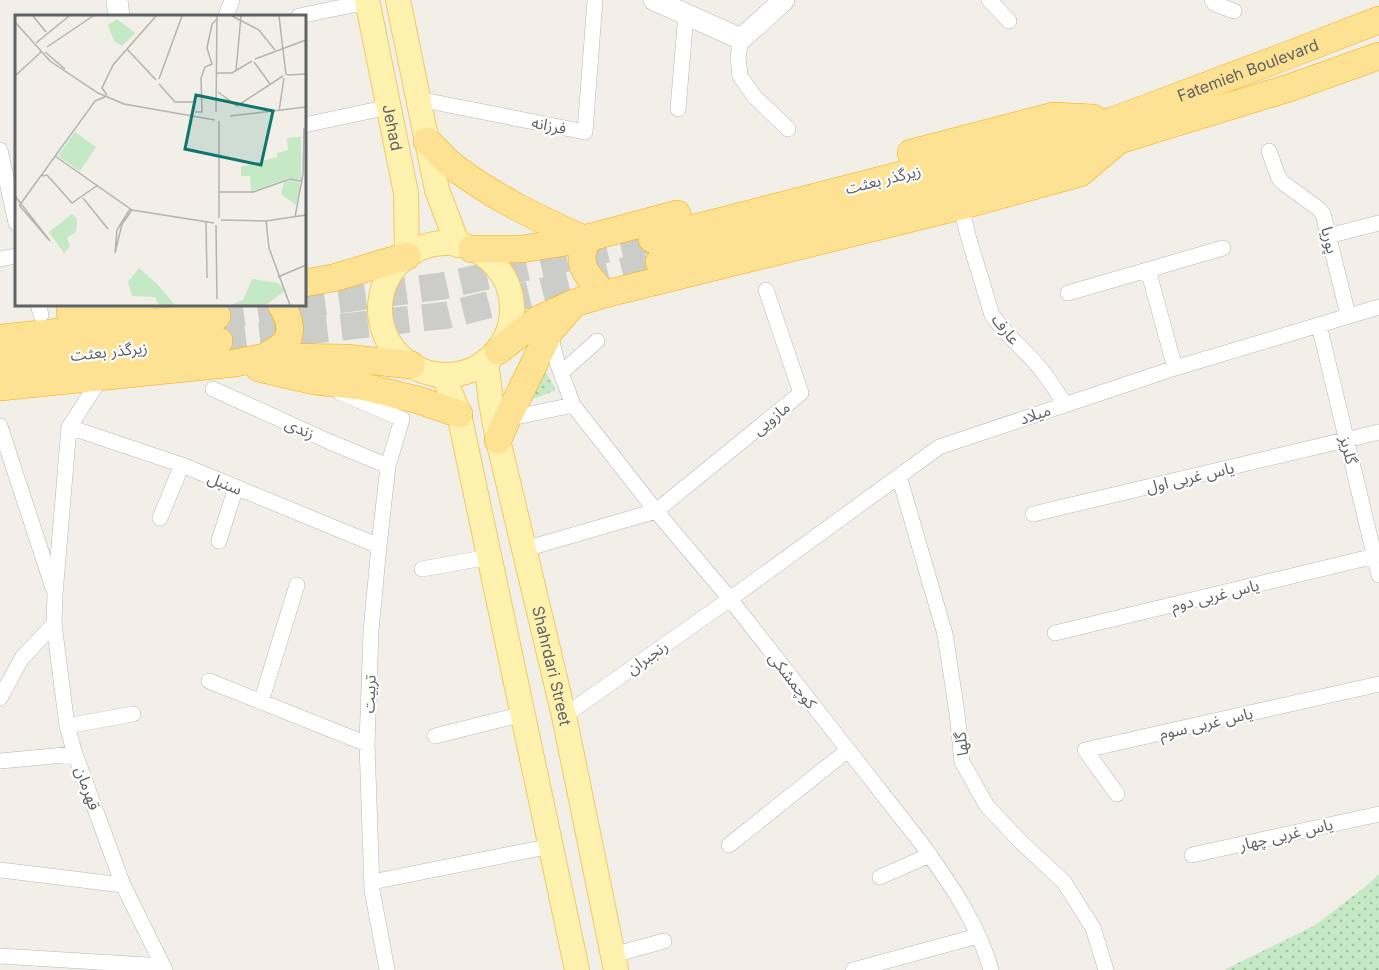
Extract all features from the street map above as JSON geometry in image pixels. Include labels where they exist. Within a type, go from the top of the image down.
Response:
[{"type":"highway","name":"Fatemieh Boulevard","points":[[1117,130],[1282,57],[1379,20]]},
{"type":"highway","name":"Fatemieh Boulevard","points":[[1117,130],[1292,87],[1379,56]]},
{"type":"highway","points":[[465,247],[522,249],[587,238],[1053,116],[1075,116],[1117,130],[1087,168],[1080,173],[961,206],[574,303],[537,320],[492,356]]},
{"type":"highway","name":"زیرگذر بعثت","points":[[656,250],[1117,130]]},
{"type":"highway","points":[[427,141],[452,165],[495,196],[527,213],[587,238]]},
{"type":"highway","points":[[587,238],[582,259],[586,275],[605,294]]},
{"type":"highway","points":[[306,283],[333,278],[407,256]]},
{"type":"highway","points":[[503,430],[549,331],[574,303]]},
{"type":"highway","points":[[0,319],[40,310],[107,306]]},
{"type":"highway","points":[[265,357],[287,341],[289,321],[282,306]]},
{"type":"highway","name":"زیرگذر بعثت","points":[[0,338],[218,329],[0,362]]},
{"type":"highway","points":[[0,387],[235,363],[265,357],[346,358],[411,365]]},
{"type":"highway","points":[[235,363],[315,381],[361,386],[418,400],[459,414]]},
{"type":"main road","name":"Jehad","points":[[398,0],[437,190],[465,247]]},
{"type":"main road","name":"Jehad","points":[[367,1],[406,193],[407,256]]},
{"type":"main road","points":[[440,244],[465,247],[484,256],[502,275],[511,298],[511,322],[506,337],[492,356],[473,369],[458,374],[426,373],[398,355],[388,341],[382,328],[380,314],[384,286],[393,269],[407,256],[423,248],[440,244]]},
{"type":"main road","name":"Shahrdari Street","points":[[492,356],[491,402],[503,430],[525,549],[564,716],[614,963]]},
{"type":"main road","points":[[443,375],[459,414],[577,970]]},
{"type":"street","points":[[117,0],[119,15]]},
{"type":"street","points":[[226,15],[232,0]]},
{"type":"street","name":"فرزانه","points":[[418,99],[585,132],[595,0]]},
{"type":"street","points":[[654,0],[741,39]]},
{"type":"street","points":[[784,0],[741,39],[738,57],[740,76],[754,96],[788,129]]},
{"type":"street","points":[[989,0],[1009,21]]},
{"type":"street","points":[[1212,0],[1215,4],[1234,11]]},
{"type":"street","points":[[304,15],[367,1]]},
{"type":"street","points":[[678,108],[686,14]]},
{"type":"street","points":[[306,125],[389,107]]},
{"type":"street","points":[[0,150],[15,218]]},
{"type":"street","name":"پوریا","points":[[1269,151],[1282,182],[1323,213],[1348,315]]},
{"type":"street","name":"عارف","points":[[961,206],[992,315],[998,325],[1043,372],[1065,404]]},
{"type":"street","points":[[1329,236],[1379,223]]},
{"type":"street","points":[[1068,293],[1223,248]]},
{"type":"street","points":[[0,260],[15,256]]},
{"type":"street","points":[[1148,270],[1175,368]]},
{"type":"street","name":"مازویی","points":[[656,511],[801,393],[766,291]]},
{"type":"street","name":"میلاد","points":[[730,599],[939,447],[1175,368],[1379,307]]},
{"type":"street","name":"گلریز","points":[[1319,325],[1346,440],[1377,556],[1379,575]]},
{"type":"street","name":"کوچمشکی","points":[[549,331],[573,405],[656,511],[730,599],[930,855],[966,909],[991,970]]},
{"type":"street","points":[[561,373],[597,341]]},
{"type":"street","points":[[69,427],[101,378]]},
{"type":"street","name":"تربیت","points":[[315,381],[402,419],[388,466],[379,546],[371,631],[367,744],[372,890],[387,970]]},
{"type":"street","name":"زندی","points":[[213,389],[388,466]]},
{"type":"street","points":[[503,430],[573,405]]},
{"type":"street","points":[[0,426],[55,594]]},
{"type":"street","name":"سنبل","points":[[69,427],[182,465],[379,546]]},
{"type":"street","name":"قهرمان","points":[[69,427],[54,624],[67,726],[123,885],[164,968]]},
{"type":"street","name":"یاس غربی اول","points":[[1033,514],[1379,432]]},
{"type":"street","points":[[160,518],[182,465]]},
{"type":"street","name":"گلها","points":[[899,476],[945,634],[962,762],[987,806],[1064,882],[1093,928],[1106,970]]},
{"type":"street","points":[[219,541],[236,487]]},
{"type":"street","points":[[525,549],[656,511]]},
{"type":"street","name":"یاس غربی دوم","points":[[1055,633],[1377,556]]},
{"type":"street","points":[[422,569],[489,557]]},
{"type":"street","points":[[261,702],[297,585]]},
{"type":"street","name":"رنجبران","points":[[564,716],[730,599]]},
{"type":"street","points":[[0,698],[22,658],[54,624]]},
{"type":"street","points":[[209,681],[367,744]]},
{"type":"street","name":"یاس غربی سوم","points":[[1117,794],[1085,750],[1379,684]]},
{"type":"street","points":[[67,726],[133,714]]},
{"type":"street","points":[[435,735],[523,714]]},
{"type":"street","points":[[729,845],[848,750]]},
{"type":"street","points":[[0,761],[75,754]]},
{"type":"street","name":"یاس غربی چهار","points":[[1192,855],[1379,813]]},
{"type":"street","points":[[372,882],[551,846]]},
{"type":"street","points":[[880,877],[930,855]]},
{"type":"street","points":[[0,870],[123,885]]},
{"type":"street","points":[[852,970],[978,936]]},
{"type":"street","points":[[614,963],[664,941]]},
{"type":"street","points":[[0,956],[36,964],[164,968]]},
{"type":"green space","points":[[544,369],[556,390],[525,402]]},
{"type":"green space","points":[[1379,874],[1379,970],[1224,970],[1314,926]]},
{"type":"tunnel","points":[[306,304],[442,286],[652,239]]},
{"type":"tunnel","points":[[219,341],[448,315],[659,262]]},
{"type":"tunnel","points":[[217,316],[292,306]]}]
